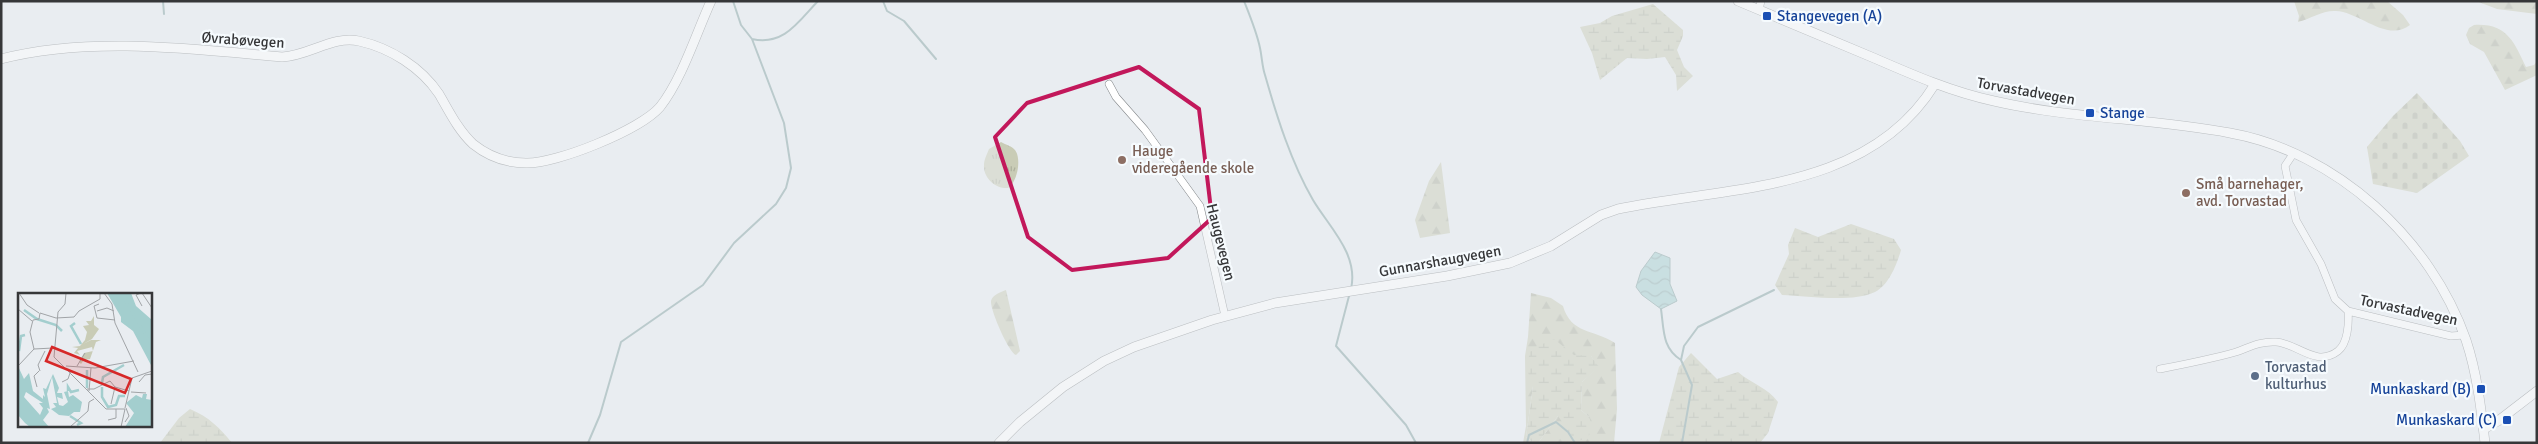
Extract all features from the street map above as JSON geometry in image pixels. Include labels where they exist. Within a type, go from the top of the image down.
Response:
[{"type":"main road","name":"Øvrabøvegen","points":[[1,58],[40,52],[127,46],[282,58],[300,56],[338,40],[360,41],[393,54],[419,72],[436,90],[464,134],[480,149],[506,161],[534,163],[614,136],[637,126],[653,114],[671,89],[711,1]]},
{"type":"main road","name":"Torvastadvegen","points":[[1738,1],[1760,6],[1935,84],[2013,105],[2231,133],[2293,154],[2349,186],[2395,226],[2420,255],[2436,278],[2464,335],[2474,371],[2485,443]]},
{"type":"main road","name":"Gunnarshaugvegen","points":[[999,443],[1063,387],[1104,361],[1139,345],[1225,316],[1306,297],[1485,269],[1510,263],[1542,250],[1601,214],[1618,209],[1747,190],[1810,174],[1851,157],[1892,133],[1906,122],[1935,84]]},
{"type":"main road","points":[[2484,429],[2498,422],[2537,391]]},
{"type":"street","name":"Haugevegen","points":[[1109,84],[1116,97],[1145,130],[1200,206],[1225,316]]},
{"type":"street","name":"Torvastadvegen","points":[[2293,154],[2285,166],[2296,220],[2321,264],[2335,299],[2348,311],[2451,336],[2464,335]]},
{"type":"street","name":"Torvastadvegen","points":[[2160,369],[2196,363],[2265,341],[2279,342],[2308,355],[2321,357],[2337,352],[2344,344],[2348,311]]},
{"type":"highlighted area","points":[[1139,67],[1199,109],[1212,218],[1168,258],[1072,270],[1028,237],[995,137],[1027,103]]},
{"type":"green space","points":[[2294,1],[2387,1],[2403,15],[2410,25],[2401,30],[2392,31],[2336,11],[2321,13],[2298,22],[2299,16]]},
{"type":"green space","points":[[2476,1],[2537,1],[2537,14],[2497,9]]},
{"type":"green space","points":[[1653,4],[1683,30],[1683,36],[1677,50],[1684,67],[1693,76],[1677,91],[1676,75],[1665,57],[1647,59],[1627,58],[1600,80],[1592,53],[1580,27],[1600,23],[1612,16]]},
{"type":"green space","points":[[2474,25],[2485,25],[2502,31],[2513,42],[2526,67],[2534,65],[2537,61],[2537,75],[2505,90],[2484,52],[2470,44],[2466,35],[2469,28]]},
{"type":"green space","points":[[2417,93],[2460,141],[2469,156],[2417,193],[2373,184],[2367,147],[2393,116]]},
{"type":"green space","points":[[1001,142],[1014,149],[1018,159],[1016,176],[1008,188],[999,187],[991,182],[984,170],[984,161],[989,149]]},
{"type":"green space","points":[[1441,162],[1450,233],[1420,238],[1415,220],[1429,181]]},
{"type":"green space","points":[[1851,224],[1894,239],[1901,250],[1895,268],[1880,289],[1865,295],[1842,298],[1782,295],[1775,285],[1789,254],[1788,245],[1795,228],[1818,237]]},
{"type":"green space","points":[[1006,290],[1020,351],[1016,355],[1009,347],[991,306],[993,297]]},
{"type":"green space","points":[[1531,293],[1551,298],[1563,306],[1571,322],[1584,330],[1615,343],[1617,409],[1614,443],[1538,443],[1558,416],[1589,417],[1581,410],[1582,382],[1598,367],[1591,356],[1574,356],[1533,386],[1526,437],[1534,443],[1523,443],[1526,426],[1525,356]]},
{"type":"green space","points":[[1554,339],[1574,355],[1591,356],[1599,367],[1582,382],[1581,410],[1589,417],[1593,428],[1587,439],[1575,441],[1558,416],[1538,443],[1534,443],[1526,437],[1533,386],[1526,367],[1531,349]]},
{"type":"green space","points":[[1691,353],[1717,379],[1738,372],[1770,393],[1778,402],[1768,433],[1760,443],[1659,443],[1679,367]]},
{"type":"green space","points":[[190,409],[214,423],[232,443],[160,443],[179,418]]},
{"type":"water","points":[[1655,252],[1670,258],[1670,284],[1677,301],[1661,309],[1642,295],[1636,287],[1641,271]]},
{"type":"waterway","points":[[163,1],[164,14]]},
{"type":"waterway","points":[[588,443],[600,415],[621,342],[703,285],[734,243],[776,204],[786,188],[791,168],[784,123],[752,39],[741,25],[733,1]]},
{"type":"waterway","points":[[752,39],[763,40],[782,36],[797,24],[818,1]]},
{"type":"waterway","points":[[883,1],[887,11],[904,21],[936,59]]},
{"type":"waterway","points":[[1244,1],[1257,36],[1264,72],[1285,139],[1313,200],[1347,253],[1351,264],[1351,289]]},
{"type":"waterway","points":[[1682,443],[1692,385],[1681,360],[1684,346],[1698,327],[1774,290]]},
{"type":"waterway","points":[[1349,296],[1336,346],[1406,425],[1416,443]]},
{"type":"waterway","points":[[1661,309],[1667,344],[1670,350],[1681,360]]},
{"type":"waterway","points":[[1527,443],[1529,435],[1556,422],[1568,432],[1575,443]]},
{"type":"place","name":"Stangevegen (A)","points":[[1767,16]]},
{"type":"place","name":"Stange","points":[[2090,113]]},
{"type":"place","name":"Hauge videregående skole","points":[[1122,160]]},
{"type":"place","name":"Små barnehager, avd. Torvastad","points":[[2186,193]]},
{"type":"place","name":"Torvastad kulturhus","points":[[2255,376]]},
{"type":"place","name":"Munkaskard (B)","points":[[2481,389]]},
{"type":"place","name":"Munkaskard (C)","points":[[2507,420]]}]
